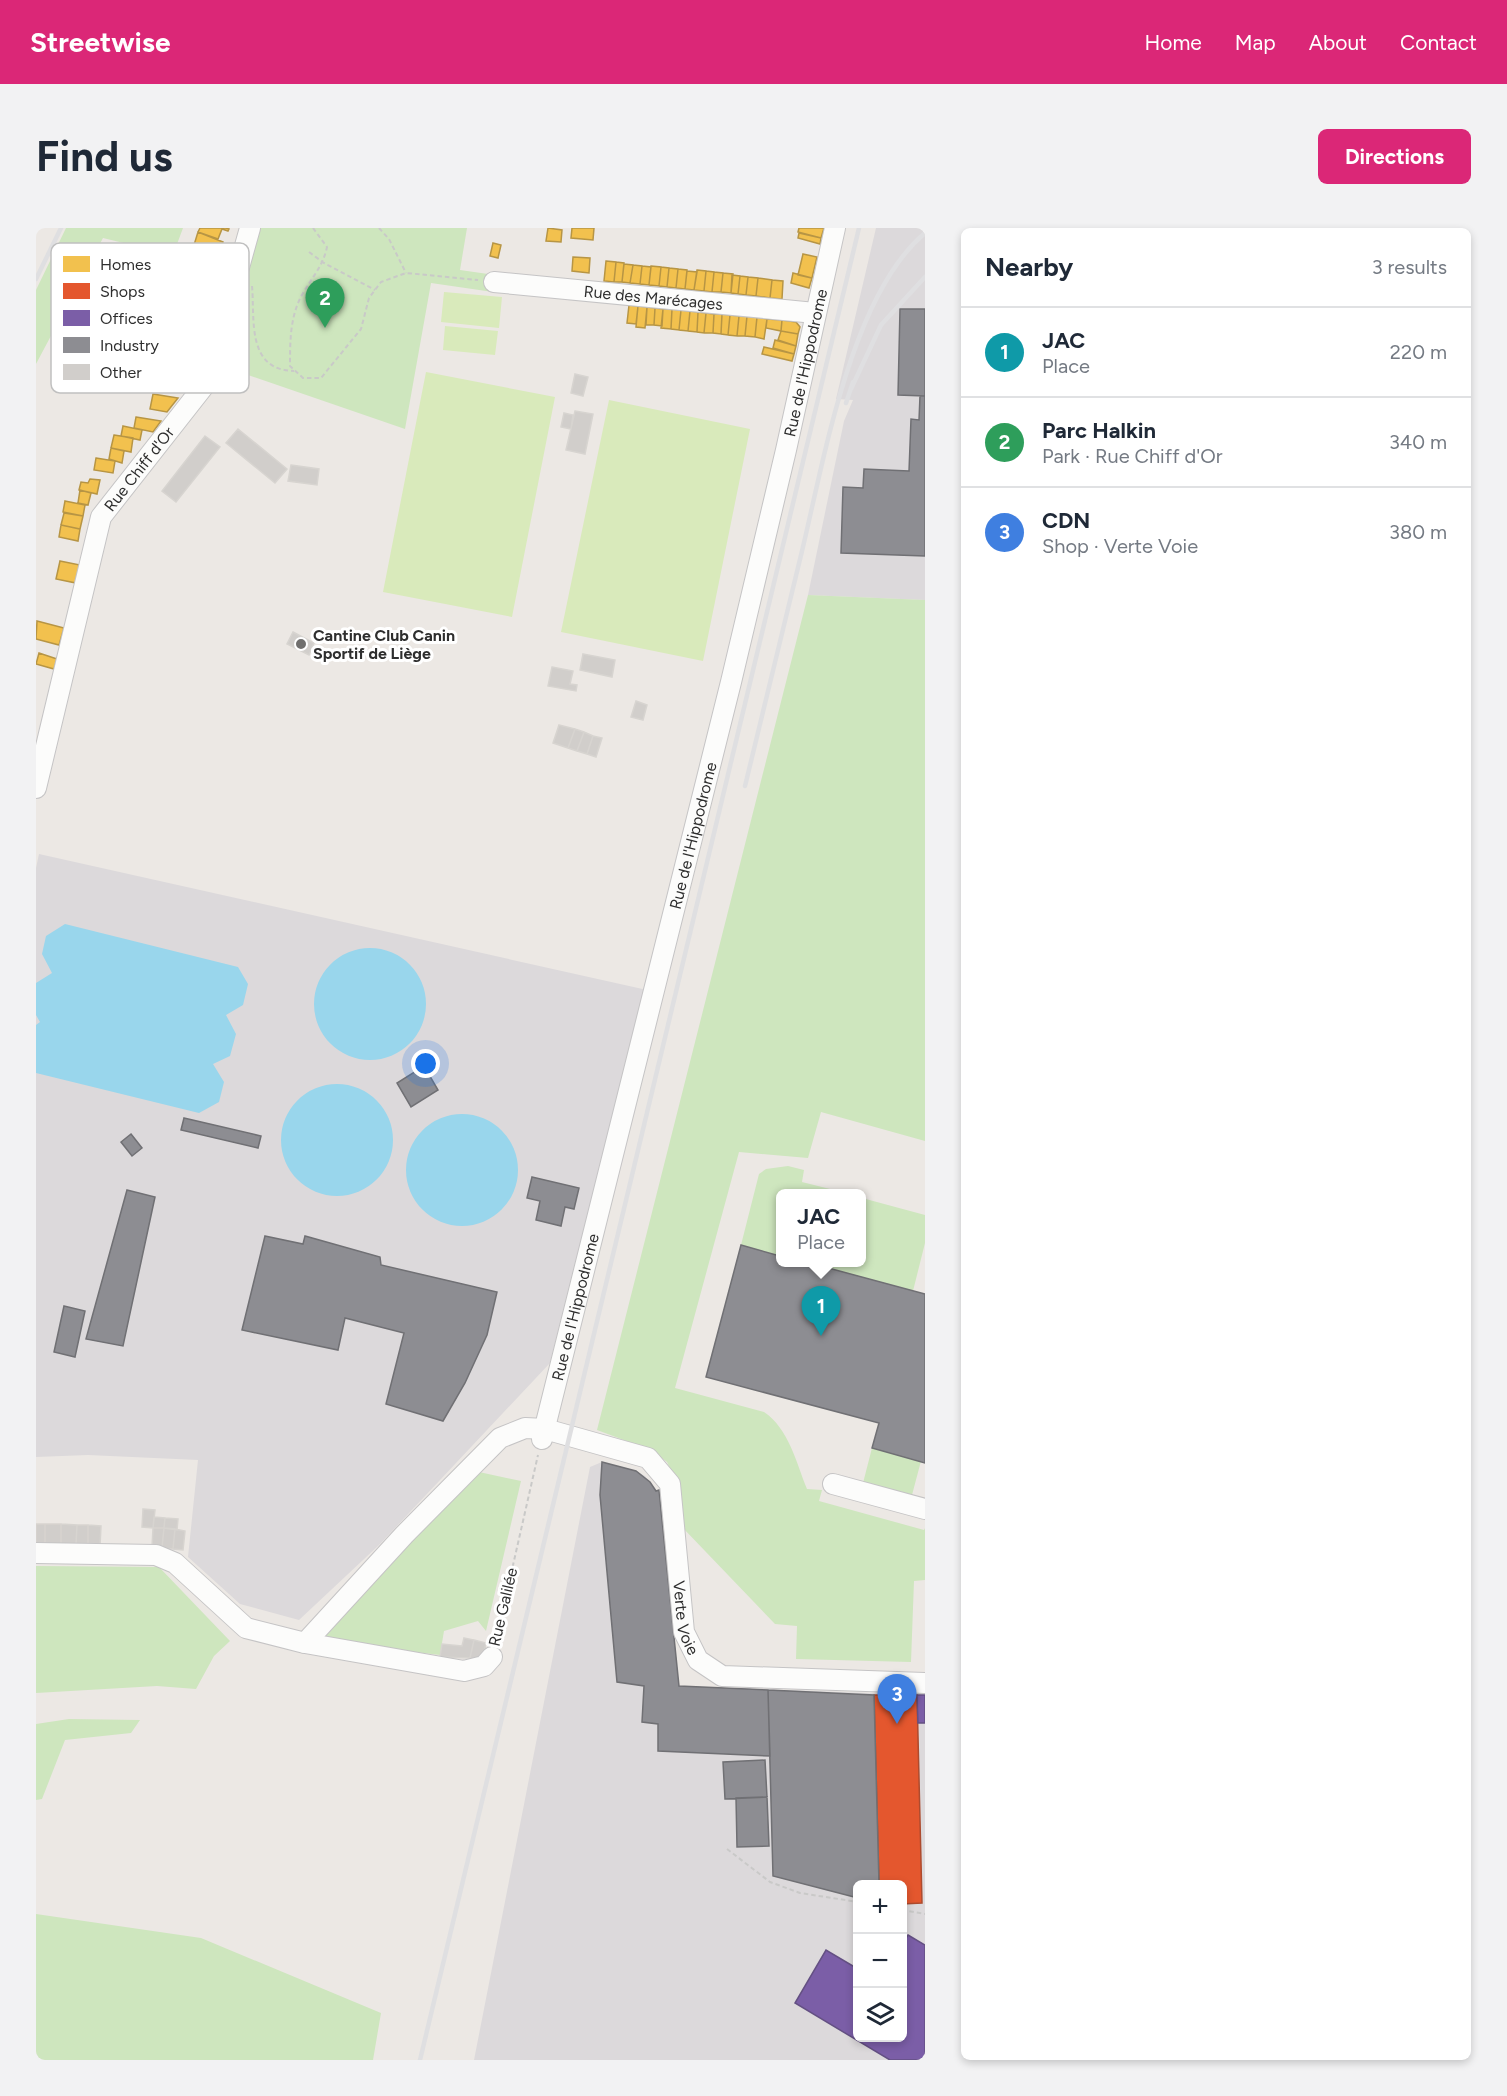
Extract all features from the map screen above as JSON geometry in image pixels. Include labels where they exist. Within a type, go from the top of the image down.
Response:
[{"type":"street","name":"Rue Chiff d'Or","points":[[246,243],[250,228]]},
{"type":"street","name":"Rue de l'Hippodrome","points":[[543,1434],[731,682],[786,450],[835,228]]},
{"type":"street","name":"Rue des Marécages","points":[[494,282],[815,313]]},
{"type":"street","name":"Rue Chiff d'Or","points":[[36,788],[101,517],[198,393]]},
{"type":"street","points":[[304,1643],[404,1535],[500,1438],[525,1428],[543,1434]]},
{"type":"street","name":"Verte Voie","points":[[543,1434],[648,1458],[665,1477],[670,1484],[684,1632],[698,1660],[722,1676],[925,1683]]},
{"type":"street","points":[[833,1484],[925,1509]]},
{"type":"street","name":"Rue Galilée","points":[[36,1553],[156,1555],[175,1563],[246,1628],[304,1643],[464,1671],[484,1666],[492,1657]]},
{"type":"path","points":[[313,228],[327,247],[324,263],[302,294],[290,329],[290,366],[303,378],[321,378],[361,329],[369,298],[381,282],[406,273],[494,282]]},
{"type":"path","points":[[379,228],[389,239],[406,273]]},
{"type":"path","points":[[309,252],[324,263],[375,290]]},
{"type":"path","points":[[252,282],[253,337],[266,360],[280,371],[295,371]]},
{"type":"path","name":"Rue Galilée","points":[[492,1657],[543,1434]]},
{"type":"path","points":[[727,1849],[770,1882],[800,1893],[853,1901]]},
{"type":"path","points":[[907,1911],[925,1914]]},
{"type":"shaded area","points":[[876,228],[925,228],[925,600],[808,595],[844,421],[853,400],[836,399]]},
{"type":"shaded area","points":[[39,854],[647,990],[550,1363],[379,1545],[299,1620],[240,1604],[188,1557],[198,1460],[88,1455],[36,1457],[36,868]]},
{"type":"shaded area","points":[[602,1462],[636,1471],[645,1476],[656,1491],[659,1490],[679,1686],[925,1695],[925,2060],[474,2060],[590,1467]]},
{"type":"green space","points":[[66,228],[183,228],[177,243],[124,243],[103,238],[100,243],[59,243]]},
{"type":"green space","points":[[260,228],[467,228],[460,270],[495,275],[493,292],[431,283],[405,429],[249,375],[249,262]]},
{"type":"green space","points":[[51,259],[51,336],[36,364],[36,290]]},
{"type":"green space","points":[[444,292],[502,297],[499,328],[441,322]]},
{"type":"green space","points":[[445,326],[498,331],[495,355],[443,350]]},
{"type":"green space","points":[[426,372],[555,397],[512,617],[383,592]]},
{"type":"green space","points":[[609,400],[750,429],[703,661],[561,632]]},
{"type":"green space","points":[[808,595],[925,600],[925,1141],[821,1112],[808,1158],[739,1152],[675,1388],[764,1412],[773,1419],[786,1437],[807,1489],[822,1490],[819,1501],[924,1530],[925,1528],[925,1580],[914,1581],[911,1662],[796,1659],[797,1626],[775,1624],[682,1527],[677,1483],[667,1462],[653,1451],[597,1430]]},
{"type":"green space","points":[[788,1166],[804,1170],[802,1182],[830,1189],[776,1189],[776,1255],[741,1245],[759,1174],[766,1169]]},
{"type":"green space","points":[[866,1199],[925,1215],[925,1243],[913,1291],[821,1267],[866,1267]]},
{"type":"green space","points":[[872,1448],[921,1461],[912,1495],[863,1483]]},
{"type":"green space","points":[[479,1472],[521,1481],[486,1631],[478,1621],[444,1631],[440,1655],[316,1640]]},
{"type":"green space","points":[[36,1566],[159,1567],[230,1641],[214,1656],[196,1689],[157,1686],[36,1693]]},
{"type":"green space","points":[[69,1719],[140,1720],[131,1733],[65,1740],[42,1799],[36,1800],[36,1724]]},
{"type":"green space","points":[[36,1914],[201,1938],[381,2013],[373,2060],[36,2060]]},
{"type":"water","points":[[65,924],[238,967],[248,984],[243,1005],[226,1015],[236,1034],[230,1056],[213,1064],[224,1082],[219,1102],[199,1113],[36,1073],[36,1025],[40,1022],[36,1015],[36,983],[52,973],[42,954],[46,936]]},
{"type":"water","points":[[370,948],[391,952],[410,964],[422,983],[426,1004],[422,1025],[410,1044],[391,1056],[370,1060],[349,1056],[330,1044],[318,1025],[314,1004],[318,983],[330,964],[349,952]]},
{"type":"water","points":[[337,1084],[358,1088],[377,1100],[389,1119],[393,1140],[389,1161],[377,1180],[358,1192],[337,1196],[316,1192],[297,1180],[285,1161],[281,1140],[285,1119],[297,1100],[316,1088]]},
{"type":"water","points":[[462,1114],[483,1118],[502,1130],[514,1149],[518,1170],[514,1191],[502,1210],[483,1222],[462,1226],[441,1222],[422,1210],[410,1191],[406,1170],[410,1149],[422,1130],[441,1118]]},
{"type":"building: Homes","points":[[200,228],[229,229],[228,231],[222,229],[218,239],[198,232]]},
{"type":"building: Homes","points":[[548,228],[562,230],[561,242],[546,241]]},
{"type":"building: Homes","points":[[572,228],[594,228],[593,240],[571,238]]},
{"type":"building: Homes","points":[[799,228],[824,228],[821,238],[798,232]]},
{"type":"building: Homes","points":[[198,232],[223,242],[223,243],[195,243]]},
{"type":"building: Homes","points":[[799,233],[821,238],[820,244],[798,238]]},
{"type":"building: Homes","points":[[493,243],[501,245],[498,258],[490,256]]},
{"type":"building: Homes","points":[[803,254],[817,257],[812,278],[798,275]]},
{"type":"building: Homes","points":[[573,257],[590,258],[589,273],[572,271]]},
{"type":"building: Homes","points":[[606,261],[616,262],[614,282],[604,281]]},
{"type":"building: Homes","points":[[616,262],[624,263],[622,282],[614,282]]},
{"type":"building: Homes","points":[[624,264],[633,265],[630,283],[622,282]]},
{"type":"building: Homes","points":[[633,265],[642,266],[640,284],[630,283]]},
{"type":"building: Homes","points":[[642,266],[651,267],[649,285],[640,284]]},
{"type":"building: Homes","points":[[651,266],[661,267],[659,286],[649,285]]},
{"type":"building: Homes","points":[[661,267],[669,268],[667,287],[659,286]]},
{"type":"building: Homes","points":[[669,268],[678,269],[676,288],[667,287]]},
{"type":"building: Homes","points":[[678,269],[687,270],[685,289],[676,288]]},
{"type":"building: Homes","points":[[697,270],[706,271],[704,291],[694,290]]},
{"type":"building: Homes","points":[[687,271],[697,272],[694,290],[685,289]]},
{"type":"building: Homes","points":[[706,271],[714,272],[712,292],[704,291]]},
{"type":"building: Homes","points":[[714,272],[723,273],[721,292],[712,292]]},
{"type":"building: Homes","points":[[723,273],[733,274],[731,293],[721,292]]},
{"type":"building: Homes","points":[[793,273],[812,278],[809,288],[791,283]]},
{"type":"building: Homes","points":[[732,275],[740,276],[738,294],[731,293]]},
{"type":"building: Homes","points":[[740,276],[748,277],[746,295],[738,294]]},
{"type":"building: Homes","points":[[748,277],[758,278],[756,296],[746,295]]},
{"type":"building: Homes","points":[[758,278],[772,280],[770,298],[756,296]]},
{"type":"building: Homes","points":[[772,280],[783,281],[782,299],[770,298]]},
{"type":"building: Homes","points":[[629,305],[638,306],[636,324],[627,323]]},
{"type":"building: Homes","points":[[638,306],[647,307],[645,328],[636,327]]},
{"type":"building: Homes","points":[[647,307],[655,308],[654,325],[646,325]]},
{"type":"building: Homes","points":[[655,308],[663,309],[662,326],[654,325]]},
{"type":"building: Homes","points":[[663,309],[672,309],[671,329],[661,328]]},
{"type":"building: Homes","points":[[672,309],[681,310],[679,330],[671,329]]},
{"type":"building: Homes","points":[[681,310],[690,311],[688,331],[679,330]]},
{"type":"building: Homes","points":[[690,311],[698,312],[697,332],[688,331]]},
{"type":"building: Homes","points":[[698,312],[706,313],[704,333],[697,332]]},
{"type":"building: Homes","points":[[706,313],[714,314],[713,333],[704,333]]},
{"type":"building: Homes","points":[[714,314],[722,314],[721,334],[713,333]]},
{"type":"building: Homes","points":[[722,314],[730,315],[728,335],[721,334]]},
{"type":"building: Homes","points":[[730,315],[739,316],[737,336],[728,335]]},
{"type":"building: Homes","points":[[739,316],[747,316],[745,336],[737,336]]},
{"type":"building: Homes","points":[[747,316],[757,317],[755,337],[745,336]]},
{"type":"building: Homes","points":[[757,317],[767,319],[764,339],[755,337]]},
{"type":"building: Homes","points":[[767,319],[782,320],[781,331],[766,328]]},
{"type":"building: Homes","points":[[782,320],[796,322],[800,327],[798,334],[781,331]]},
{"type":"building: Homes","points":[[781,331],[798,334],[796,346],[778,340]]},
{"type":"building: Homes","points":[[775,340],[796,346],[794,354],[773,348]]},
{"type":"building: Homes","points":[[764,347],[794,354],[792,361],[762,354]]},
{"type":"building: Homes","points":[[153,394],[178,398],[167,412],[150,409]]},
{"type":"building: Homes","points":[[136,417],[161,421],[153,432],[134,428]]},
{"type":"building: Homes","points":[[123,426],[142,430],[140,440],[121,436]]},
{"type":"building: Homes","points":[[114,435],[133,438],[131,452],[111,448]]},
{"type":"building: Homes","points":[[111,448],[124,451],[122,463],[109,459]]},
{"type":"building: Homes","points":[[96,458],[115,461],[113,473],[94,470]]},
{"type":"building: Homes","points":[[90,479],[100,480],[97,494],[79,490],[81,482],[88,483]]},
{"type":"building: Homes","points":[[80,490],[91,493],[88,505],[78,503]]},
{"type":"building: Homes","points":[[65,501],[85,505],[83,516],[63,512]]},
{"type":"building: Homes","points":[[64,513],[83,516],[80,529],[61,525]]},
{"type":"building: Homes","points":[[61,525],[80,529],[78,541],[59,537]]},
{"type":"building: Homes","points":[[60,561],[80,565],[76,583],[56,579]]},
{"type":"building: Homes","points":[[37,621],[64,628],[59,645],[36,639]]},
{"type":"building: Homes","points":[[39,653],[57,659],[54,669],[36,664]]},
{"type":"building: Shops","points":[[874,1695],[917,1695],[922,1903],[907,1904],[907,1880],[879,1880]]},
{"type":"building: Offices","points":[[917,1695],[925,1695],[925,1723],[918,1723]]},
{"type":"building: Offices","points":[[908,1935],[925,1945],[925,2060],[890,2060],[860,2042],[907,2042]]},
{"type":"building: Offices","points":[[826,1950],[853,1966],[853,2038],[795,2003]]},
{"type":"building: Industry","points":[[900,309],[925,309],[925,396],[898,395]]},
{"type":"building: Industry","points":[[920,396],[925,396],[925,556],[841,553],[843,487],[863,488],[864,469],[909,471],[911,419],[919,420]]},
{"type":"building: Industry","points":[[424,1066],[438,1090],[411,1107],[397,1083]]},
{"type":"building: Industry","points":[[184,1118],[261,1136],[258,1148],[181,1130]]},
{"type":"building: Industry","points":[[131,1134],[142,1148],[132,1156],[121,1142]]},
{"type":"building: Industry","points":[[532,1177],[579,1188],[574,1209],[565,1207],[561,1226],[536,1220],[540,1201],[527,1198]]},
{"type":"building: Industry","points":[[127,1190],[155,1197],[123,1346],[86,1339]]},
{"type":"building: Industry","points":[[265,1236],[303,1244],[305,1236],[380,1257],[381,1265],[497,1292],[487,1335],[465,1383],[443,1421],[386,1404],[404,1333],[345,1318],[338,1350],[242,1330]]},
{"type":"building: Industry","points":[[741,1245],[776,1255],[776,1267],[825,1267],[925,1294],[925,1463],[872,1448],[879,1423],[706,1377]]},
{"type":"building: Industry","points":[[64,1306],[85,1311],[75,1357],[54,1352]]},
{"type":"building: Industry","points":[[602,1462],[636,1471],[650,1482],[656,1491],[659,1490],[679,1686],[768,1690],[770,1756],[658,1751],[658,1724],[642,1722],[644,1686],[617,1682],[600,1495]]},
{"type":"building: Industry","points":[[768,1690],[874,1695],[879,1880],[853,1880],[853,1897],[773,1876]]},
{"type":"building: Industry","points":[[765,1760],[767,1797],[725,1799],[723,1762]]},
{"type":"building: Industry","points":[[767,1797],[769,1846],[737,1847],[736,1798]]},
{"type":"building: Other","points":[[575,374],[588,377],[583,396],[571,393]]},
{"type":"building: Other","points":[[575,411],[593,414],[585,454],[566,450]]},
{"type":"building: Other","points":[[564,413],[573,415],[571,429],[561,427]]},
{"type":"building: Other","points":[[238,429],[287,469],[275,483],[226,443]]},
{"type":"building: Other","points":[[205,436],[220,447],[176,502],[162,491]]},
{"type":"building: Other","points":[[291,465],[319,469],[317,485],[288,481]]},
{"type":"building: Other","name":"Cantine Club Canin Sportif de Liège","points":[[293,632],[314,643],[309,655],[287,644]]},
{"type":"building: Other","points":[[583,654],[615,660],[612,677],[580,670]]},
{"type":"building: Other","points":[[552,667],[573,671],[570,684],[577,685],[576,691],[548,686]]},
{"type":"building: Other","points":[[636,701],[647,705],[643,720],[631,717]]},
{"type":"building: Other","points":[[559,725],[575,729],[568,748],[553,743]]},
{"type":"building: Other","points":[[575,729],[584,732],[577,751],[568,748]]},
{"type":"building: Other","points":[[584,732],[593,736],[587,754],[577,751]]},
{"type":"building: Other","points":[[593,736],[602,738],[596,757],[587,754]]},
{"type":"building: Other","points":[[143,1509],[155,1510],[153,1528],[142,1527]]},
{"type":"building: Other","points":[[154,1517],[165,1518],[164,1528],[153,1528]]},
{"type":"building: Other","points":[[165,1518],[178,1519],[177,1530],[164,1528]]},
{"type":"building: Other","points":[[36,1524],[45,1524],[45,1544],[36,1544]]},
{"type":"building: Other","points":[[45,1524],[61,1524],[61,1544],[45,1544]]},
{"type":"building: Other","points":[[61,1524],[77,1525],[76,1545],[61,1544]]},
{"type":"building: Other","points":[[77,1525],[88,1525],[88,1545],[76,1545]]},
{"type":"building: Other","points":[[88,1525],[101,1526],[100,1546],[88,1545]]},
{"type":"building: Other","points":[[153,1528],[164,1528],[162,1548],[152,1547]]},
{"type":"building: Other","points":[[164,1528],[175,1529],[173,1549],[162,1548]]},
{"type":"building: Other","points":[[175,1529],[185,1531],[183,1550],[173,1549]]},
{"type":"building: Other","points":[[464,1638],[474,1640],[470,1658],[440,1657],[442,1644],[462,1646]]},
{"type":"building: Other","points":[[474,1640],[486,1643],[484,1654],[479,1659],[470,1658]]},
{"type":"railway","points":[[54,243],[61,228]]},
{"type":"railway","points":[[420,2060],[859,228]]},
{"type":"railway","points":[[745,786],[844,381],[859,337],[878,296],[899,261],[925,233]]},
{"type":"railway","points":[[36,279],[51,248]]},
{"type":"railway","points":[[851,389],[881,325],[925,277]]},
{"type":"railway","points":[[846,403],[853,382]]},
{"type":"place","name":"Parc Halkin","points":[[325,328]]},
{"type":"place","name":"Cantine Club Canin Sportif de Liège","points":[[301,644]]},
{"type":"place","name":"JAC","points":[[821,1336]]},
{"type":"place","name":"CDN","points":[[897,1724]]}]
